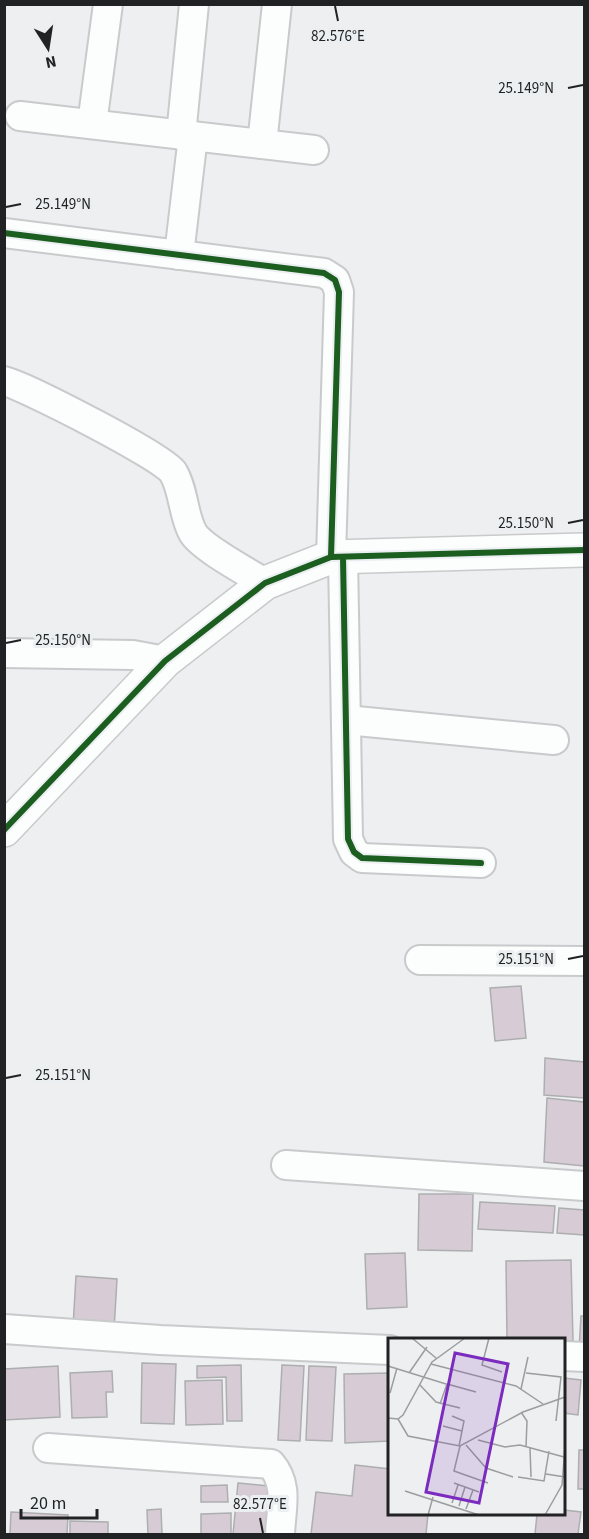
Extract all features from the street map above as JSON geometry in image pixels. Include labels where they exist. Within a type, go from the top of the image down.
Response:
[{"type":"street","points":[[92,124],[108,4]]},
{"type":"street","points":[[179,255],[194,4]]},
{"type":"street","points":[[262,144],[277,4]]},
{"type":"street","points":[[20,116],[314,150]]},
{"type":"street","points":[[4,232],[324,273],[335,280],[339,292],[337,557],[346,720],[348,839],[354,852],[362,858],[481,863]]},
{"type":"street","points":[[4,381],[105,429],[161,461],[173,471],[193,533],[202,542],[265,583]]},
{"type":"street","points":[[4,830],[165,661],[265,583],[337,557],[585,550]]},
{"type":"street","points":[[4,653],[133,655],[165,661]]},
{"type":"street","points":[[346,720],[554,740]]},
{"type":"street","points":[[420,960],[585,962]]},
{"type":"street","points":[[286,1165],[585,1186]]},
{"type":"street","points":[[4,1329],[160,1340],[388,1350]]},
{"type":"street","points":[[565,1356],[585,1357]]},
{"type":"street","points":[[48,1448],[271,1464],[280,1475],[282,1490],[280,1534]]},
{"type":"building","points":[[521,986],[526,1038],[495,1041],[490,988]]},
{"type":"building","points":[[545,1058],[584,1062],[584,1098],[544,1095]]},
{"type":"building","points":[[547,1098],[584,1102],[584,1166],[544,1162]]},
{"type":"building","points":[[419,1194],[473,1194],[472,1251],[418,1250]]},
{"type":"building","points":[[480,1202],[555,1206],[553,1233],[478,1229]]},
{"type":"building","points":[[559,1208],[584,1210],[584,1235],[557,1233]]},
{"type":"building","points":[[405,1253],[407,1307],[367,1309],[365,1254]]},
{"type":"building","points":[[571,1260],[573,1341],[565,1341],[565,1338],[507,1338],[506,1261]]},
{"type":"building","points":[[76,1276],[117,1279],[114,1330],[73,1327]]},
{"type":"building","points":[[581,1316],[584,1316],[584,1350],[579,1350]]},
{"type":"building","points":[[142,1363],[176,1364],[174,1424],[141,1423]]},
{"type":"building","points":[[241,1365],[242,1421],[227,1421],[226,1377],[197,1378],[197,1366]]},
{"type":"building","points":[[282,1365],[304,1366],[300,1441],[278,1440]]},
{"type":"building","points":[[58,1366],[60,1417],[4,1420],[4,1369]]},
{"type":"building","points":[[309,1366],[336,1367],[332,1441],[306,1440]]},
{"type":"building","points":[[112,1371],[113,1392],[106,1392],[107,1417],[72,1418],[70,1373]]},
{"type":"building","points":[[388,1373],[388,1441],[345,1443],[344,1374]]},
{"type":"building","points":[[565,1378],[581,1380],[578,1415],[565,1413]]},
{"type":"building","points":[[222,1380],[223,1424],[186,1425],[185,1381]]},
{"type":"building","points":[[579,1450],[584,1450],[584,1489],[578,1489]]},
{"type":"building","points":[[355,1465],[388,1469],[388,1515],[428,1515],[426,1534],[311,1534],[316,1492],[352,1496]]},
{"type":"building","points":[[238,1483],[278,1487],[274,1534],[233,1534]]},
{"type":"building","points":[[227,1485],[228,1502],[201,1502],[201,1486]]},
{"type":"building","points":[[161,1509],[162,1534],[148,1534],[147,1510]]},
{"type":"building","points":[[565,1510],[581,1512],[578,1534],[535,1534],[537,1515],[565,1515]]},
{"type":"building","points":[[11,1512],[68,1515],[67,1534],[10,1534]]},
{"type":"building","points":[[231,1513],[231,1534],[201,1534],[201,1514]]},
{"type":"building","points":[[70,1521],[108,1522],[108,1534],[70,1534]]},
{"type":"cycle path","points":[[4,233],[324,273],[335,280],[339,292],[331,557]]},
{"type":"cycle path","points":[[4,830],[165,661],[265,583],[331,557],[584,550]]},
{"type":"cycle path","points":[[343,557],[348,839],[354,852],[362,858],[481,863]]}]
